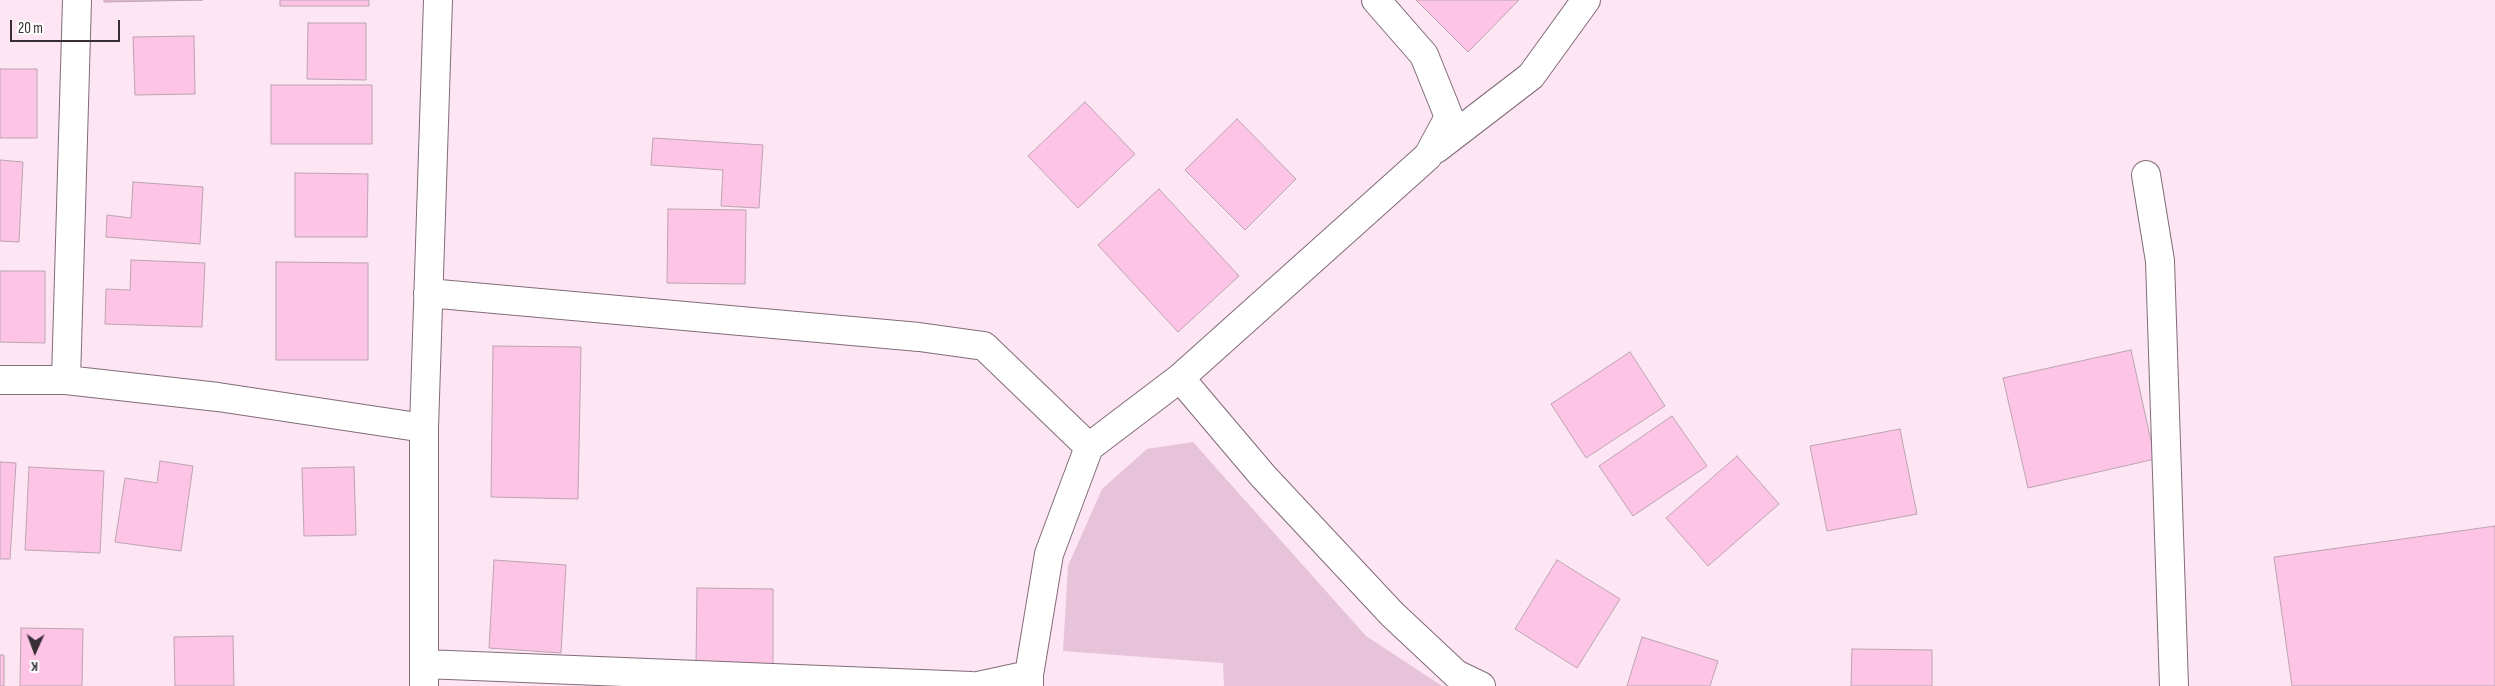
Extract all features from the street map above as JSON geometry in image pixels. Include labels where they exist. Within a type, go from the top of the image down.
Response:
[{"type":"street","points":[[66,380],[77,0]]},
{"type":"street","points":[[438,0],[424,428],[424,675],[971,686]]},
{"type":"street","points":[[1376,0],[1424,55],[1449,117],[1428,156]]},
{"type":"street","points":[[978,686],[1029,680],[1049,554],[1089,447],[1180,378],[1428,156],[1531,76],[1586,0]]},
{"type":"street","points":[[2146,175],[2160,261],[2174,686]]},
{"type":"street","points":[[428,293],[919,337],[984,346],[1089,447]]},
{"type":"street","points":[[1180,378],[1263,476],[1392,614],[1456,674],[1481,686]]},
{"type":"street","points":[[0,380],[66,380],[218,397],[424,428]]},
{"type":"shaded area","points":[[1193,442],[1366,636],[1442,686],[1224,686],[1223,663],[1063,651],[1068,566],[1102,489],[1147,449]]},
{"type":"building","points":[[104,0],[203,0],[104,2]]},
{"type":"building","points":[[280,0],[369,0],[369,6],[280,6]]},
{"type":"building","points":[[1416,0],[1519,0],[1468,52]]},
{"type":"building","points":[[308,23],[366,23],[366,80],[307,79]]},
{"type":"building","points":[[194,36],[195,94],[135,95],[133,37]]},
{"type":"building","points":[[0,69],[37,69],[37,138],[0,138]]},
{"type":"building","points":[[271,85],[372,85],[372,144],[271,144]]},
{"type":"building","points":[[1085,102],[1135,154],[1078,208],[1028,156]]},
{"type":"building","points":[[1237,119],[1296,179],[1245,230],[1185,170]]},
{"type":"building","points":[[653,138],[763,145],[759,208],[721,206],[723,170],[651,165]]},
{"type":"building","points":[[0,160],[23,162],[19,242],[0,241]]},
{"type":"building","points":[[295,173],[368,174],[367,237],[295,237]]},
{"type":"building","points":[[133,182],[203,187],[200,244],[106,237],[107,215],[131,218]]},
{"type":"building","points":[[1159,189],[1239,276],[1178,332],[1098,245]]},
{"type":"building","points":[[668,209],[746,210],[745,284],[667,283]]},
{"type":"building","points":[[131,260],[205,263],[202,327],[105,324],[106,289],[130,290]]},
{"type":"building","points":[[276,262],[368,263],[368,360],[276,360]]},
{"type":"building","points":[[0,271],[45,271],[45,343],[0,342]]},
{"type":"building","points":[[493,346],[581,347],[578,499],[491,497]]},
{"type":"building","points":[[2131,350],[2155,459],[2028,488],[2003,378]]},
{"type":"building","points":[[1630,352],[1665,406],[1586,458],[1551,404]]},
{"type":"building","points":[[1672,416],[1707,466],[1633,516],[1599,466]]},
{"type":"building","points":[[1900,429],[1917,514],[1827,531],[1810,446]]},
{"type":"building","points":[[1737,456],[1779,504],[1708,566],[1666,518]]},
{"type":"building","points":[[160,461],[193,466],[181,551],[115,542],[125,478],[157,483]]},
{"type":"building","points":[[0,462],[16,463],[10,559],[0,559]]},
{"type":"building","points":[[29,467],[104,471],[100,553],[25,550]]},
{"type":"building","points":[[354,467],[356,535],[304,536],[302,468]]},
{"type":"building","points":[[2495,526],[2495,686],[2292,686],[2274,557]]},
{"type":"building","points":[[494,560],[566,565],[561,653],[489,648]]},
{"type":"building","points":[[1557,560],[1620,599],[1577,668],[1515,629]]},
{"type":"building","points":[[697,588],[773,589],[773,667],[696,667]]},
{"type":"building","points":[[21,628],[83,629],[82,686],[20,686]]},
{"type":"building","points":[[233,636],[234,686],[175,686],[174,637]]},
{"type":"building","points":[[1642,637],[1718,661],[1710,686],[1627,686]]},
{"type":"building","points":[[1852,649],[1932,650],[1932,686],[1851,686]]},
{"type":"building","points":[[0,655],[4,655],[4,686],[0,686]]}]
